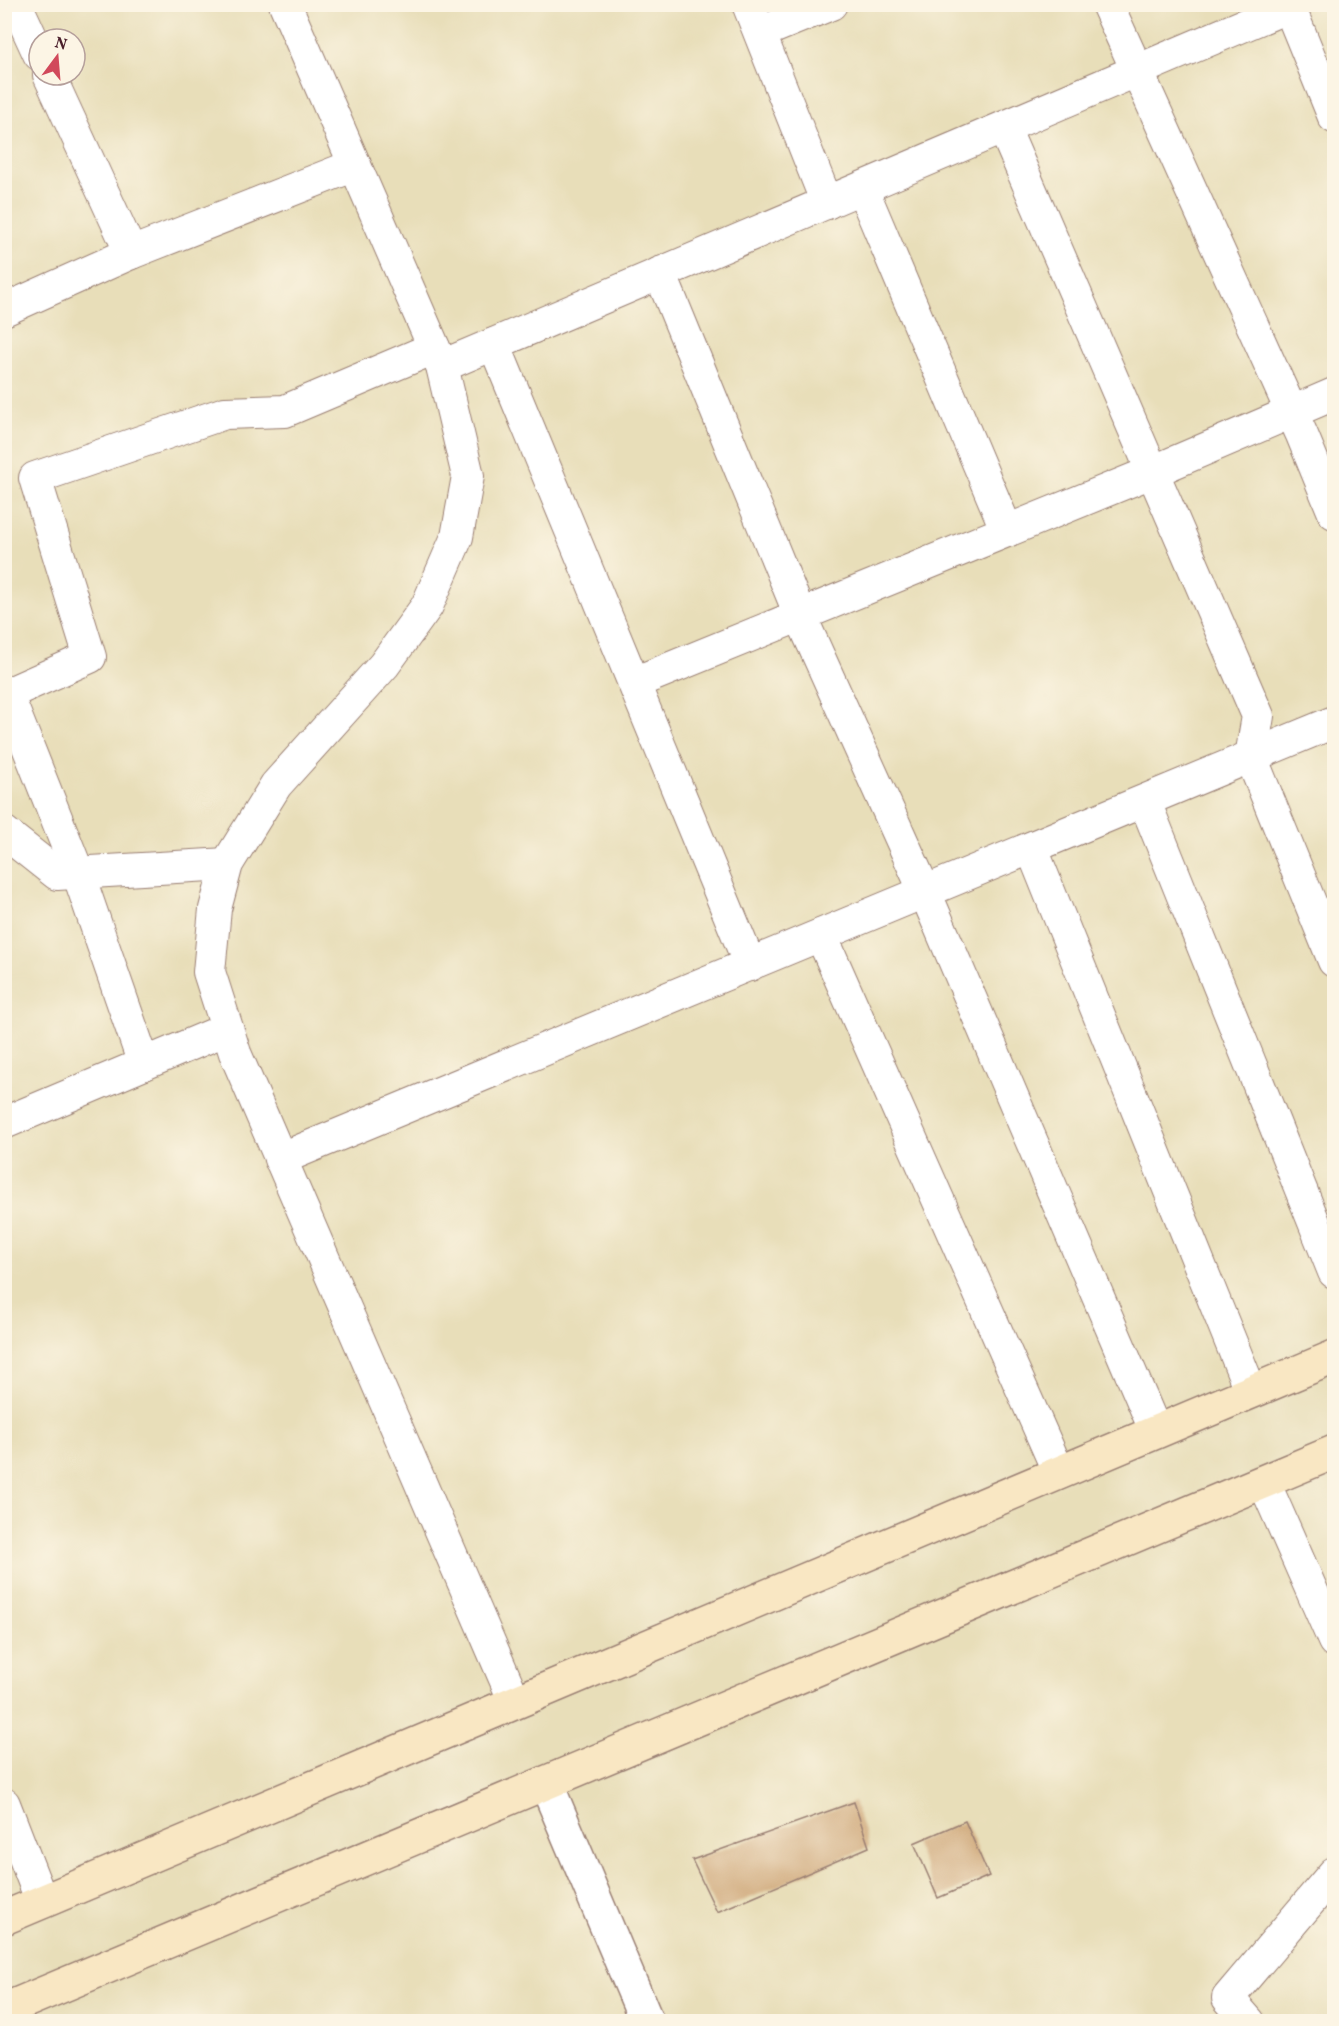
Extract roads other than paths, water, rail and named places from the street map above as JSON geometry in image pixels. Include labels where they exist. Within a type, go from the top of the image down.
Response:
[{"type":"main road","points":[[4,1918],[1335,1357]]},
{"type":"main road","points":[[4,2010],[1335,1452]]},
{"type":"street","points":[[16,4],[27,28]]},
{"type":"street","points":[[285,4],[438,357],[468,476],[457,537],[427,606],[384,665],[276,785],[227,864],[215,909],[209,972],[227,1029],[280,1159],[515,1702]]},
{"type":"street","points":[[748,4],[826,203]]},
{"type":"street","points":[[760,33],[831,4]]},
{"type":"street","points":[[1107,4],[1335,513]]},
{"type":"street","points":[[144,1064],[78,873],[7,694],[90,657],[35,477],[225,413],[285,411],[438,357],[494,344],[1136,73],[1290,5],[1335,117]]},
{"type":"street","points":[[55,87],[131,253]]},
{"type":"street","points":[[1004,128],[1258,716],[1251,757],[1335,961]]},
{"type":"street","points":[[4,310],[131,253],[355,165]]},
{"type":"street","points":[[862,188],[1007,531]]},
{"type":"street","points":[[660,273],[800,615],[925,892],[1156,1432]]},
{"type":"street","points":[[494,344],[750,965]]},
{"type":"street","points":[[634,682],[1154,471],[1335,394]]},
{"type":"street","points":[[280,1159],[1335,723]]},
{"type":"street","points":[[1145,802],[1335,1272]]},
{"type":"street","points":[[4,832],[57,874],[227,864]]},
{"type":"street","points":[[1032,849],[1251,1392]]},
{"type":"street","points":[[821,935],[1059,1473]]},
{"type":"street","points":[[4,1123],[227,1029]]},
{"type":"street","points":[[1264,1482],[1335,1641]]},
{"type":"street","points":[[546,1783],[647,2022]]},
{"type":"street","points":[[4,1804],[42,1902]]},
{"type":"street","points":[[1249,2022],[1228,1998],[1335,1873]]}]
